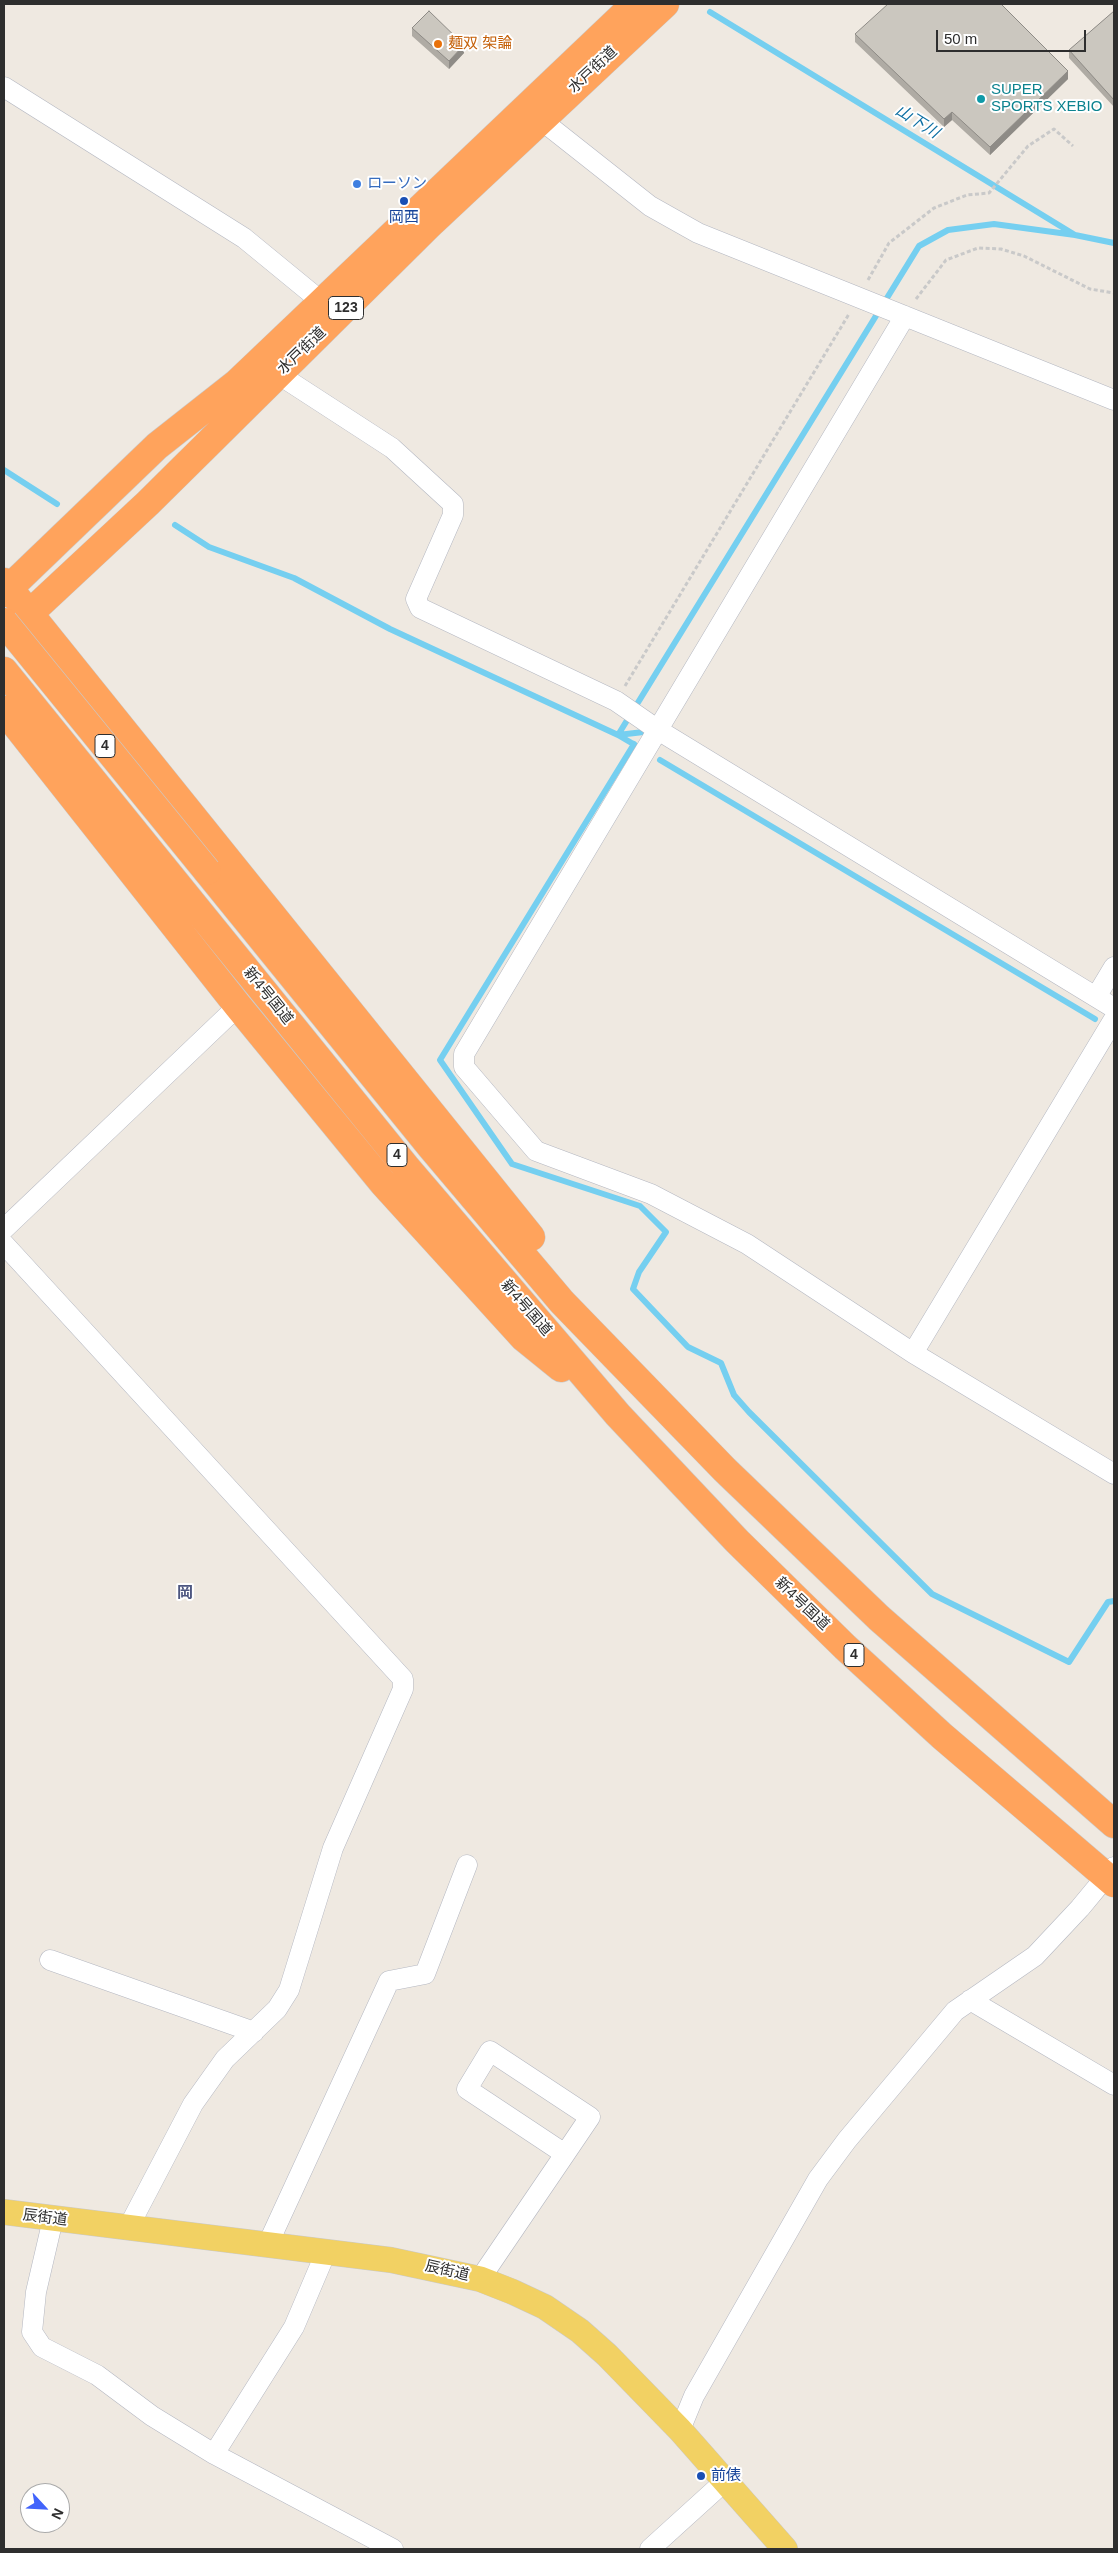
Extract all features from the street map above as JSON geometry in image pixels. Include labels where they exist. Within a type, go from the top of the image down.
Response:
[{"type":"highway","name":"水戸街道","points":[[5,588],[156,446],[330,308],[532,113],[635,4]]},
{"type":"highway","name":"水戸街道","points":[[532,113],[665,4]]},
{"type":"highway","name":"水戸街道","points":[[4,637],[16,618],[148,503],[278,374],[330,308]]},
{"type":"highway","points":[[5,588],[16,618],[571,1286],[646,1387]]},
{"type":"highway","name":"新4号国道","points":[[16,618],[207,871],[430,1147],[562,1302],[725,1470],[879,1618],[1114,1824]]},
{"type":"highway","name":"新4号国道","points":[[4,672],[406,1167],[618,1415],[737,1541],[845,1647],[942,1736],[1112,1875]]},
{"type":"highway","points":[[4,710],[238,1006],[383,1183],[524,1338],[618,1415]]},
{"type":"main road","name":"辰街道","points":[[4,2212],[391,2260],[480,2279],[544,2307],[580,2331],[607,2355],[680,2430],[785,2549]]},
{"type":"street","points":[[4,87],[244,238],[330,308]]},
{"type":"street","points":[[532,113],[658,210],[698,233],[1114,400]]},
{"type":"street","points":[[905,316],[464,1054],[464,1067],[536,1151],[651,1194],[747,1244],[913,1353],[1114,1474]]},
{"type":"street","points":[[278,374],[392,448],[454,504],[453,515],[416,599],[420,608],[616,701],[658,730],[1114,1008]]},
{"type":"street","points":[[1096,997],[1114,967]]},
{"type":"street","points":[[4,1229],[238,1006]]},
{"type":"street","points":[[913,1353],[1114,1019]]},
{"type":"street","points":[[4,1244],[403,1679],[403,1689],[333,1848],[289,1990],[277,2009],[225,2059],[193,2104],[128,2228]]},
{"type":"street","points":[[267,2246],[388,1981],[425,1974],[467,1864]]},
{"type":"street","points":[[680,2430],[694,2396],[818,2179],[955,2011],[1035,1956],[1112,1875]]},
{"type":"street","points":[[50,1960],[254,2032]]},
{"type":"street","points":[[970,2000],[1114,2085]]},
{"type":"street","points":[[480,2279],[565,2154],[590,2117],[490,2051],[467,2089],[565,2154]]},
{"type":"street","points":[[53,2219],[36,2292],[32,2332],[42,2347],[97,2375],[152,2416],[214,2454],[393,2549]]},
{"type":"street","points":[[214,2454],[294,2327],[326,2252]]},
{"type":"street","points":[[650,2549],[725,2482]]},
{"type":"path","points":[[616,701],[859,297],[889,243],[934,208],[967,195],[989,194],[1028,146],[1054,128],[1073,146]]},
{"type":"path","points":[[905,316],[946,260],[978,248],[1001,249],[1024,256],[1090,289],[1114,294]]},
{"type":"building","name":"SUPER SPORTS XEBIO","points":[[888,4],[1001,4],[1068,71],[990,147],[952,112],[944,119],[855,34]]},
{"type":"building","name":"麺双 架論","points":[[429,11],[464,45],[449,61],[412,28]]},
{"type":"building","points":[[1114,11],[1114,100],[1069,50]]},
{"type":"waterway","name":"山下川","points":[[710,12],[1075,235],[1114,243]]},
{"type":"waterway","points":[[618,735],[919,246],[948,230],[994,224],[1075,235]]},
{"type":"waterway","points":[[4,470],[57,504]]},
{"type":"waterway","points":[[175,525],[209,547],[294,578],[390,629],[618,735],[635,745]]},
{"type":"waterway","points":[[618,735],[652,731]]},
{"type":"waterway","points":[[634,744],[440,1060],[512,1164],[640,1206],[666,1232],[639,1272],[633,1289],[688,1347],[721,1363],[734,1395],[749,1412],[932,1594],[1069,1662],[1108,1602],[1114,1601]]},
{"type":"waterway","points":[[660,760],[1095,1019]]},
{"type":"place","name":"麺双 架論","points":[[438,44]]},
{"type":"place","name":"SUPER SPORTS XEBIO","points":[[981,99]]},
{"type":"place","name":"ローソン","points":[[357,184]]},
{"type":"place","name":"岡西","points":[[404,201]]},
{"type":"place","name":"前俵","points":[[701,2476]]},
{"type":"district","name":"岡","points":[[185,1594]]}]
